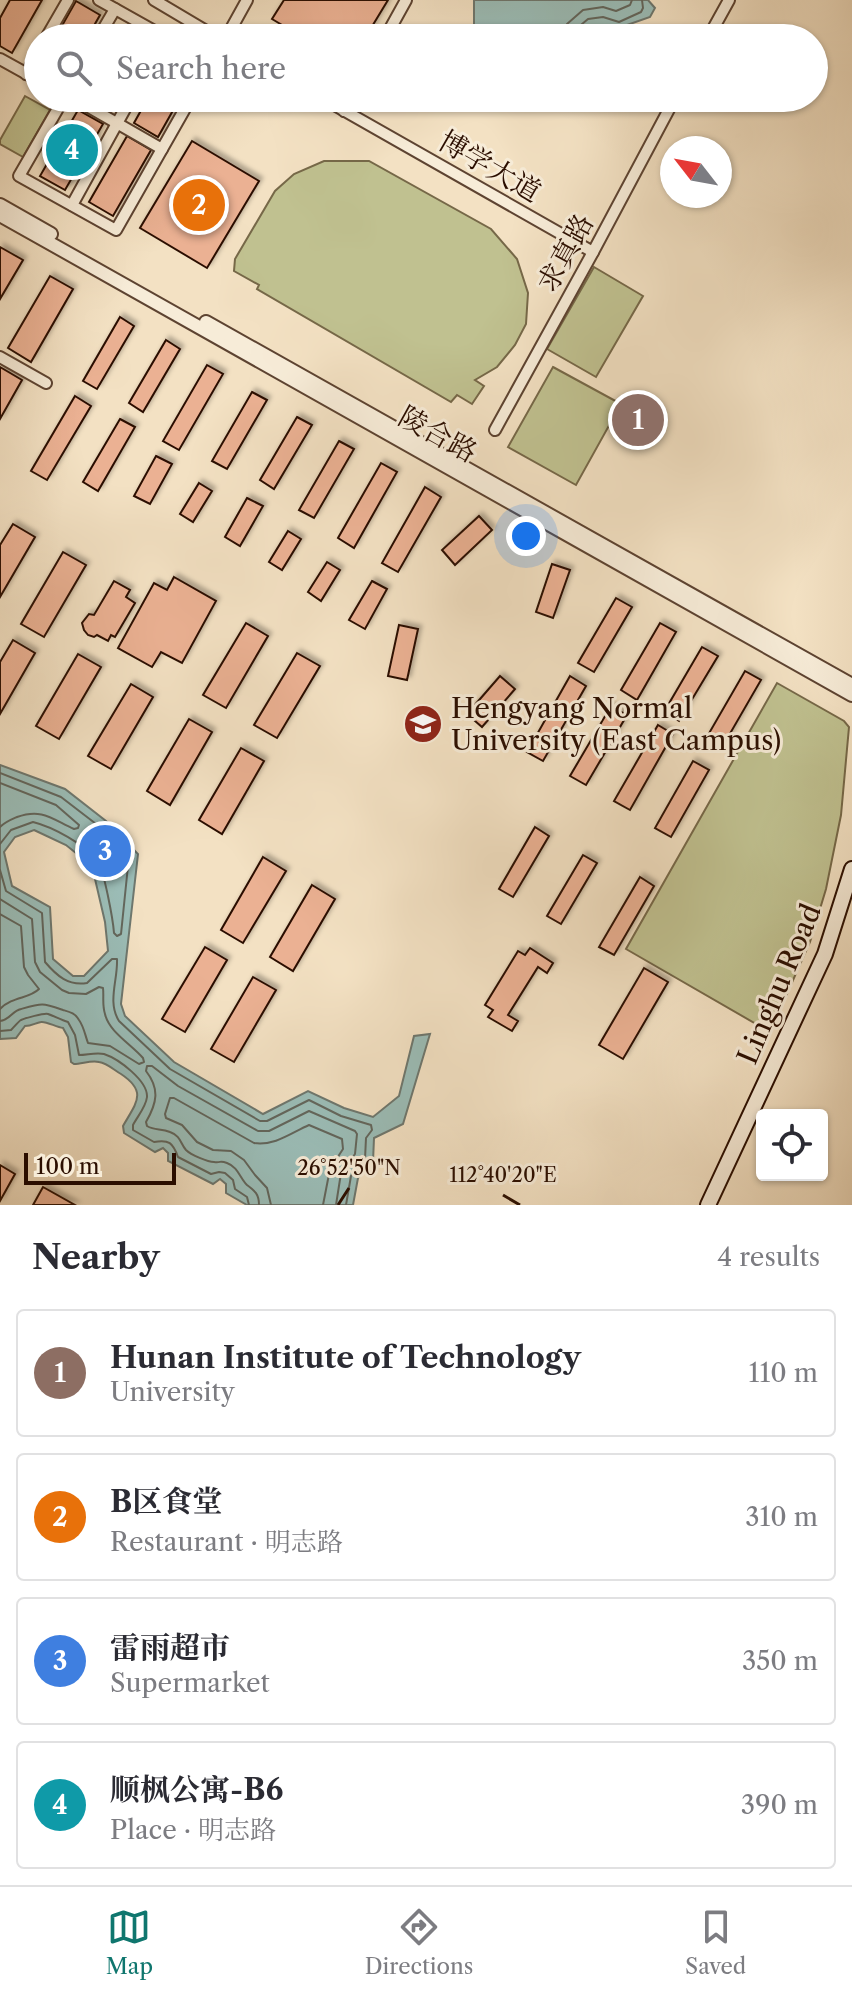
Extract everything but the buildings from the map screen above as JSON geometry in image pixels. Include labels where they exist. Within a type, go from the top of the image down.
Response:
[{"type":"main road","name":"Linghu Road","points":[[708,1205],[825,954],[852,869]]},
{"type":"street","points":[[54,24],[68,0]]},
{"type":"street","points":[[99,0],[141,24]]},
{"type":"street","points":[[154,0],[194,24]]},
{"type":"street","points":[[234,24],[247,0]]},
{"type":"street","points":[[393,24],[406,0]]},
{"type":"street","points":[[716,24],[729,0]]},
{"type":"street","points":[[106,24],[115,9]]},
{"type":"street","points":[[0,59],[24,73]]},
{"type":"street","points":[[56,112],[19,176],[116,230],[183,112]]},
{"type":"street","points":[[97,112],[162,149]]},
{"type":"street","points":[[72,205],[123,112]]},
{"type":"street","name":"博学大道","points":[[346,112],[593,252]]},
{"type":"street","name":"求真路","points":[[495,430],[668,112]]},
{"type":"street","name":"陵合路","points":[[0,205],[852,685]]},
{"type":"street","name":"陵合路","points":[[0,215],[852,695]]},
{"type":"street","points":[[0,357],[46,383]]},
{"type":"green space","points":[[24,98],[24,112],[49,112],[23,157],[0,144]]},
{"type":"green space","points":[[324,161],[369,161],[491,229],[517,259],[528,293],[526,324],[515,345],[497,367],[475,380],[484,386],[472,404],[457,395],[451,402],[257,289],[259,285],[234,271],[235,259],[275,191],[294,174]]},
{"type":"green space","points":[[594,267],[643,296],[596,377],[547,349]]},
{"type":"green space","points":[[553,367],[621,404],[576,485],[508,447]]},
{"type":"green space","points":[[777,683],[844,721],[849,727],[841,815],[826,889],[810,942],[770,1032],[626,949]]},
{"type":"water","points":[[474,0],[648,0],[655,8],[650,17],[630,24],[474,24]]},
{"type":"water","points":[[0,765],[65,789],[106,821],[138,854],[121,1004],[125,1016],[174,1062],[263,1114],[308,1091],[344,1108],[373,1117],[399,1096],[414,1036],[430,1034],[403,1124],[374,1138],[373,1162],[358,1178],[353,1205],[247,1205],[226,1193],[226,1184],[220,1179],[213,1184],[168,1161],[168,1153],[163,1148],[155,1152],[124,1133],[123,1126],[137,1098],[135,1086],[105,1064],[71,1062],[68,1037],[63,1028],[41,1022],[25,1026],[16,1038],[0,1039]],"holes":[[[34,830],[66,845],[92,866],[105,922],[108,951],[84,976],[73,976],[53,959],[50,907],[12,886],[4,852],[15,837]]]},
{"type":"place","name":"顺枫公寓-B6","points":[[72,150]]},
{"type":"place","name":"B区食堂","points":[[199,205]]},
{"type":"place","name":"Hunan Institute of Technology","points":[[638,420]]},
{"type":"place","name":"Hengyang Normal University (East Campus)","points":[[423,724]]},
{"type":"place","name":"雷雨超市","points":[[105,851]]}]
